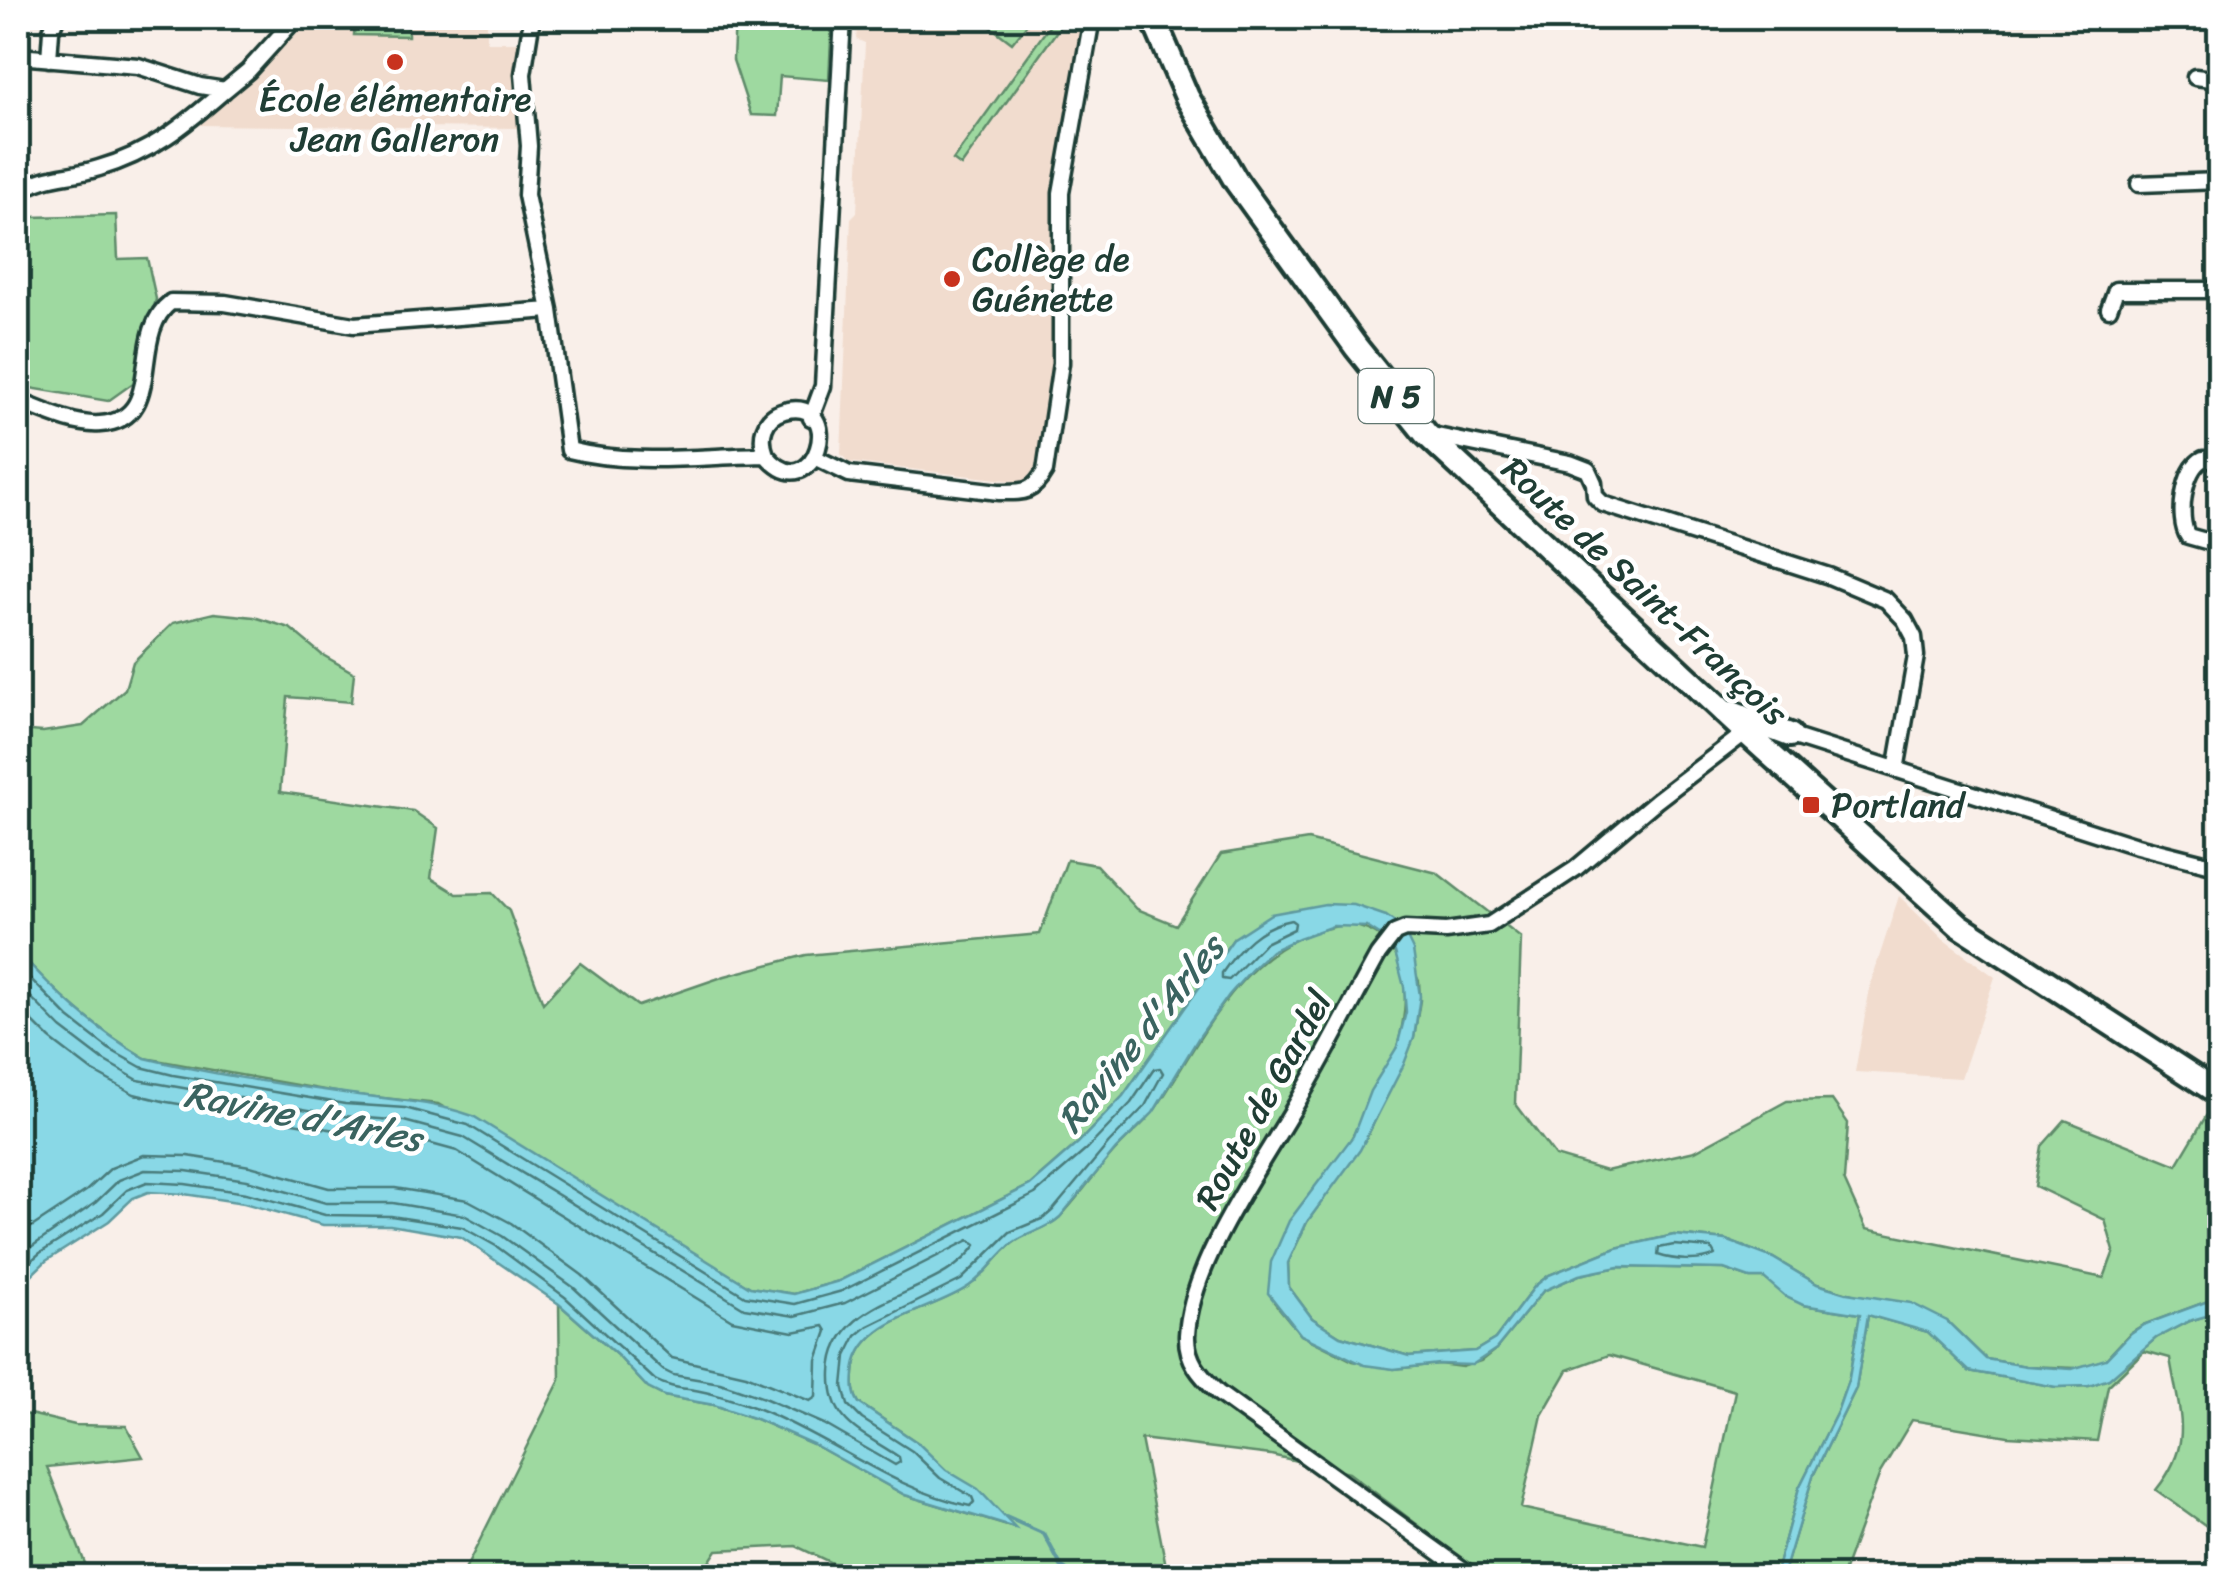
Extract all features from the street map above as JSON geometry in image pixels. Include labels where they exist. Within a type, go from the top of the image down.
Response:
[{"type":"main road","name":"Route de Saint-François","points":[[1152,18],[1187,98],[1236,181],[1356,347],[1426,434],[1959,925],[2220,1094]]},
{"type":"main road","points":[[1722,709],[1798,739],[1793,774]]},
{"type":"street","points":[[49,59],[50,31],[56,18]]},
{"type":"street","points":[[18,192],[39,179],[100,168],[169,138],[248,71],[296,18]]},
{"type":"street","points":[[532,18],[523,74],[529,146],[526,195],[550,310],[569,450],[592,456],[766,455]]},
{"type":"street","points":[[811,418],[823,386],[844,18]]},
{"type":"street","points":[[816,458],[848,474],[998,492],[1022,492],[1036,486],[1045,471],[1061,362],[1061,193],[1092,18]]},
{"type":"street","points":[[18,56],[138,66],[224,90]]},
{"type":"street","points":[[2195,77],[2220,80]]},
{"type":"street","points":[[2139,184],[2220,181]]},
{"type":"street","points":[[2109,309],[2116,290],[2220,290]]},
{"type":"street","points":[[18,402],[99,424],[124,417],[140,400],[154,318],[171,302],[225,303],[354,325],[550,310]]},
{"type":"street","points":[[787,410],[798,410],[811,418],[822,439],[816,458],[790,470],[772,462],[766,455],[762,436],[770,419],[787,410]]},
{"type":"street","points":[[1426,434],[1570,463],[1588,470],[1595,496],[1603,504],[1829,576],[1886,600],[1914,637],[1916,656],[1896,770]]},
{"type":"street","points":[[2220,458],[2202,460],[2195,466],[2180,513],[2182,528],[2188,536],[2220,545]]},
{"type":"street","points":[[1755,740],[1798,739],[2133,845],[2220,866]]},
{"type":"street","name":"Route de Gardel","points":[[1472,1576],[1218,1394],[1194,1368],[1188,1352],[1187,1335],[1196,1288],[1233,1213],[1385,944],[1405,929],[1446,931],[1489,924],[1576,870],[1656,801],[1755,740]]},
{"type":"shaded area","name":"École élémentaire Jean Galleron","points":[[319,18],[487,18],[487,42],[522,42],[518,128],[194,125],[249,82],[300,30]]},
{"type":"shaded area","name":"Collège de Guénette","points":[[858,18],[1085,18],[1058,192],[1055,339],[1035,469],[1023,482],[848,462],[841,454],[851,218],[857,212],[865,43],[856,39]]},
{"type":"shaded area","points":[[1899,896],[1944,940],[1995,977],[1961,1078],[1855,1072],[1871,982]]},
{"type":"green space","points":[[355,18],[408,18],[408,36],[354,35]]},
{"type":"green space","points":[[735,18],[832,18],[829,80],[780,76],[777,116],[751,115],[733,60]]},
{"type":"green space","points":[[979,18],[1032,18],[1012,43]]},
{"type":"green space","points":[[1055,18],[1066,18],[961,166],[953,160]]},
{"type":"green space","points":[[116,215],[118,259],[147,258],[156,299],[136,381],[108,401],[18,386],[18,270],[27,271],[31,217]]},
{"type":"green space","points":[[214,613],[254,617],[290,628],[321,654],[354,673],[351,702],[288,697],[280,792],[413,811],[438,828],[431,878],[457,894],[492,893],[509,911],[543,1003],[580,963],[638,1006],[725,976],[806,955],[1040,934],[1067,860],[1096,865],[1137,909],[1176,925],[1221,854],[1308,840],[1437,873],[1521,938],[1515,1103],[1555,1156],[1606,1171],[1695,1151],[1787,1101],[1832,1100],[1848,1123],[1844,1180],[1866,1229],[2104,1278],[2114,1251],[2105,1220],[2035,1186],[2042,1146],[2065,1120],[2177,1165],[2206,1116],[2219,1126],[2219,1297],[2143,1325],[2105,1360],[2076,1368],[2026,1366],[1986,1359],[1947,1321],[1817,1284],[1773,1258],[1726,1240],[1674,1235],[1616,1248],[1549,1275],[1535,1286],[1495,1339],[1475,1351],[1409,1356],[1340,1336],[1312,1318],[1289,1287],[1288,1263],[1307,1222],[1367,1137],[1414,1038],[1419,981],[1386,916],[1234,938],[1123,1096],[1030,1185],[839,1281],[794,1294],[750,1287],[438,1104],[347,1094],[145,1058],[77,1010],[18,951],[18,730],[43,732],[83,726],[125,689],[133,662],[173,623]]},
{"type":"green space","points":[[1348,925],[1385,941],[1402,971],[1402,1028],[1395,1052],[1373,1087],[1352,1137],[1298,1213],[1274,1302],[1301,1335],[1353,1361],[1394,1369],[1439,1364],[1462,1367],[1481,1361],[1496,1349],[1543,1291],[1579,1275],[1618,1267],[1724,1269],[1750,1278],[1764,1278],[1803,1305],[1860,1314],[1849,1378],[1837,1412],[1799,1488],[1775,1576],[1505,1576],[1476,1569],[1349,1473],[1271,1455],[1141,1439],[1168,1576],[859,1576],[796,1546],[717,1550],[700,1576],[462,1576],[560,1380],[559,1304],[648,1388],[664,1396],[714,1405],[756,1419],[813,1444],[905,1495],[1014,1528],[918,1443],[859,1403],[854,1386],[858,1355],[882,1329],[969,1286],[1013,1243],[1060,1217],[1114,1152],[1152,1114],[1232,992],[1282,947],[1313,932]],"holes":[[[1609,1355],[1735,1391],[1702,1547],[1521,1508],[1542,1415],[1568,1370]]]},
{"type":"green space","points":[[2219,1312],[2219,1535],[2156,1490],[2176,1457],[2180,1412],[2170,1358],[2144,1351],[2108,1386],[2097,1441],[2008,1436],[1912,1420],[1880,1473],[1842,1576],[1783,1576],[1813,1476],[1856,1388],[1868,1315],[1928,1332],[1969,1371],[2057,1387],[2089,1386],[2109,1379],[2156,1338],[2189,1321]]},
{"type":"green space","points":[[30,1414],[75,1425],[126,1426],[143,1457],[47,1467],[90,1576],[18,1576],[18,1416]]},
{"type":"water","name":"Ravine d'Arles","points":[[1325,904],[1354,905],[1386,916],[1402,927],[1413,950],[1420,996],[1414,1038],[1404,1064],[1360,1150],[1307,1222],[1288,1263],[1289,1287],[1312,1318],[1340,1336],[1409,1356],[1475,1351],[1495,1339],[1535,1286],[1549,1275],[1616,1248],[1674,1235],[1726,1240],[1773,1258],[1817,1284],[1911,1303],[1947,1321],[1986,1359],[2026,1366],[2072,1369],[2106,1359],[2143,1325],[2219,1297],[2220,1312],[2189,1321],[2156,1338],[2109,1379],[2089,1386],[2056,1387],[1969,1371],[1928,1332],[1868,1315],[1856,1388],[1813,1476],[1783,1576],[1775,1576],[1799,1488],[1837,1412],[1849,1378],[1860,1314],[1803,1305],[1786,1297],[1764,1278],[1750,1278],[1724,1269],[1618,1267],[1579,1275],[1543,1291],[1496,1349],[1472,1365],[1394,1369],[1364,1365],[1301,1335],[1268,1293],[1271,1262],[1289,1221],[1353,1136],[1370,1091],[1397,1047],[1406,1012],[1395,952],[1384,938],[1367,927],[1333,926],[1271,951],[1251,970],[1199,1037],[1153,1113],[1116,1149],[1060,1217],[1013,1243],[969,1286],[882,1329],[858,1355],[854,1386],[859,1403],[918,1443],[946,1470],[978,1489],[1015,1528],[905,1495],[813,1444],[756,1419],[714,1405],[664,1396],[648,1388],[559,1304],[461,1237],[390,1225],[323,1225],[244,1203],[148,1192],[133,1198],[109,1221],[46,1261],[18,1288],[18,951],[77,1010],[145,1058],[244,1078],[424,1104],[473,1116],[750,1287],[794,1294],[839,1281],[1030,1185],[1123,1096],[1234,938],[1271,914]]},
{"type":"waterway","points":[[1006,1517],[1044,1534],[1061,1566],[1075,1576]]},
{"type":"place","name":"École élémentaire Jean Galleron","points":[[395,62]]},
{"type":"place","name":"Collège de Guénette","points":[[952,279]]},
{"type":"place","name":"Portland","points":[[1811,805]]}]
